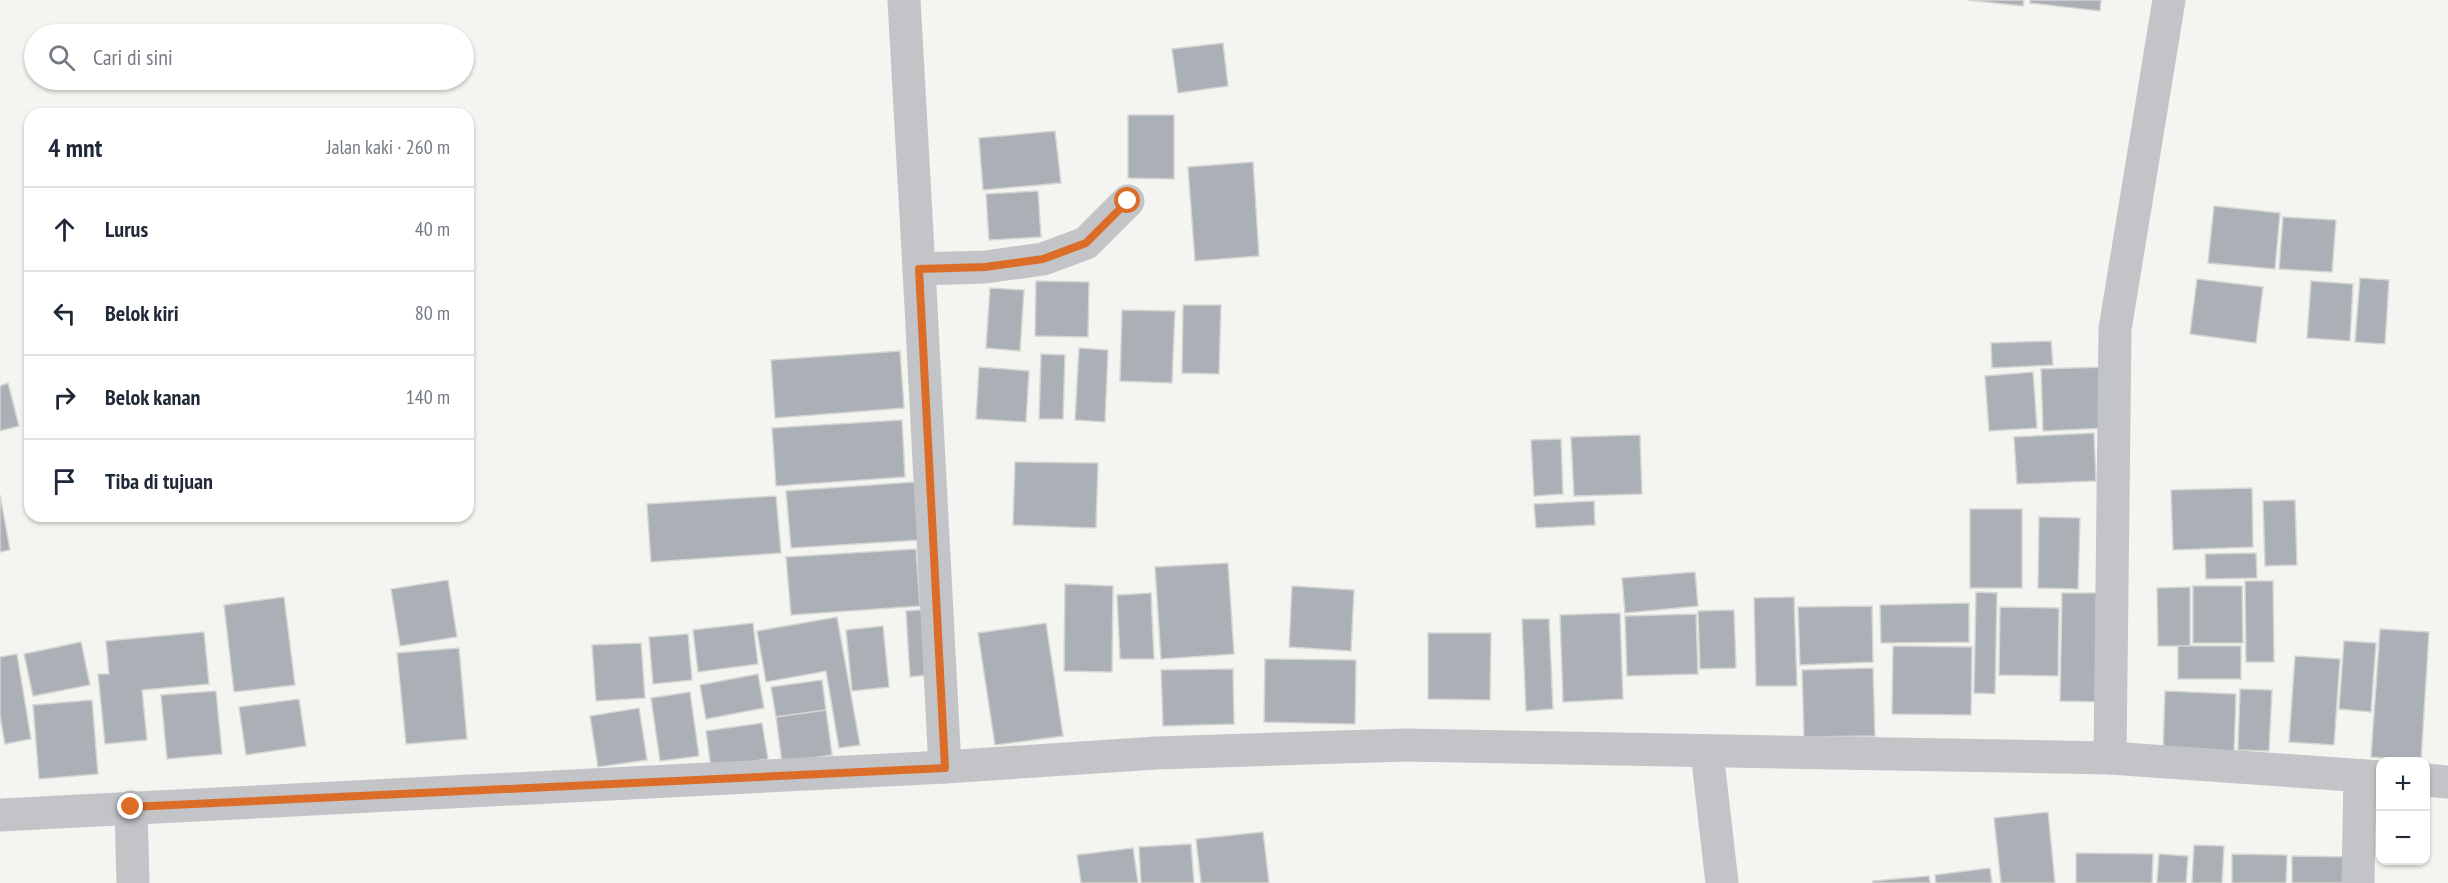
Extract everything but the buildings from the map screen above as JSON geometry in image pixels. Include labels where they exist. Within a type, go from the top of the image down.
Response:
[{"type":"street","points":[[904,0],[945,768]]},
{"type":"street","points":[[2110,758],[2115,329],[2169,0]]},
{"type":"street","points":[[919,269],[985,267],[1043,259],[1086,243],[1128,201]]},
{"type":"street","points":[[0,815],[945,768],[1156,753],[1404,745],[2110,758],[2370,777],[2358,883]]},
{"type":"street","points":[[1707,752],[1722,883]]},
{"type":"street","points":[[2430,780],[2448,782]]},
{"type":"street","points":[[131,807],[132,883]]},
{"type":"route","points":[[131,807],[945,768],[919,269],[985,267],[1043,259],[1086,243],[1128,201]]}]
